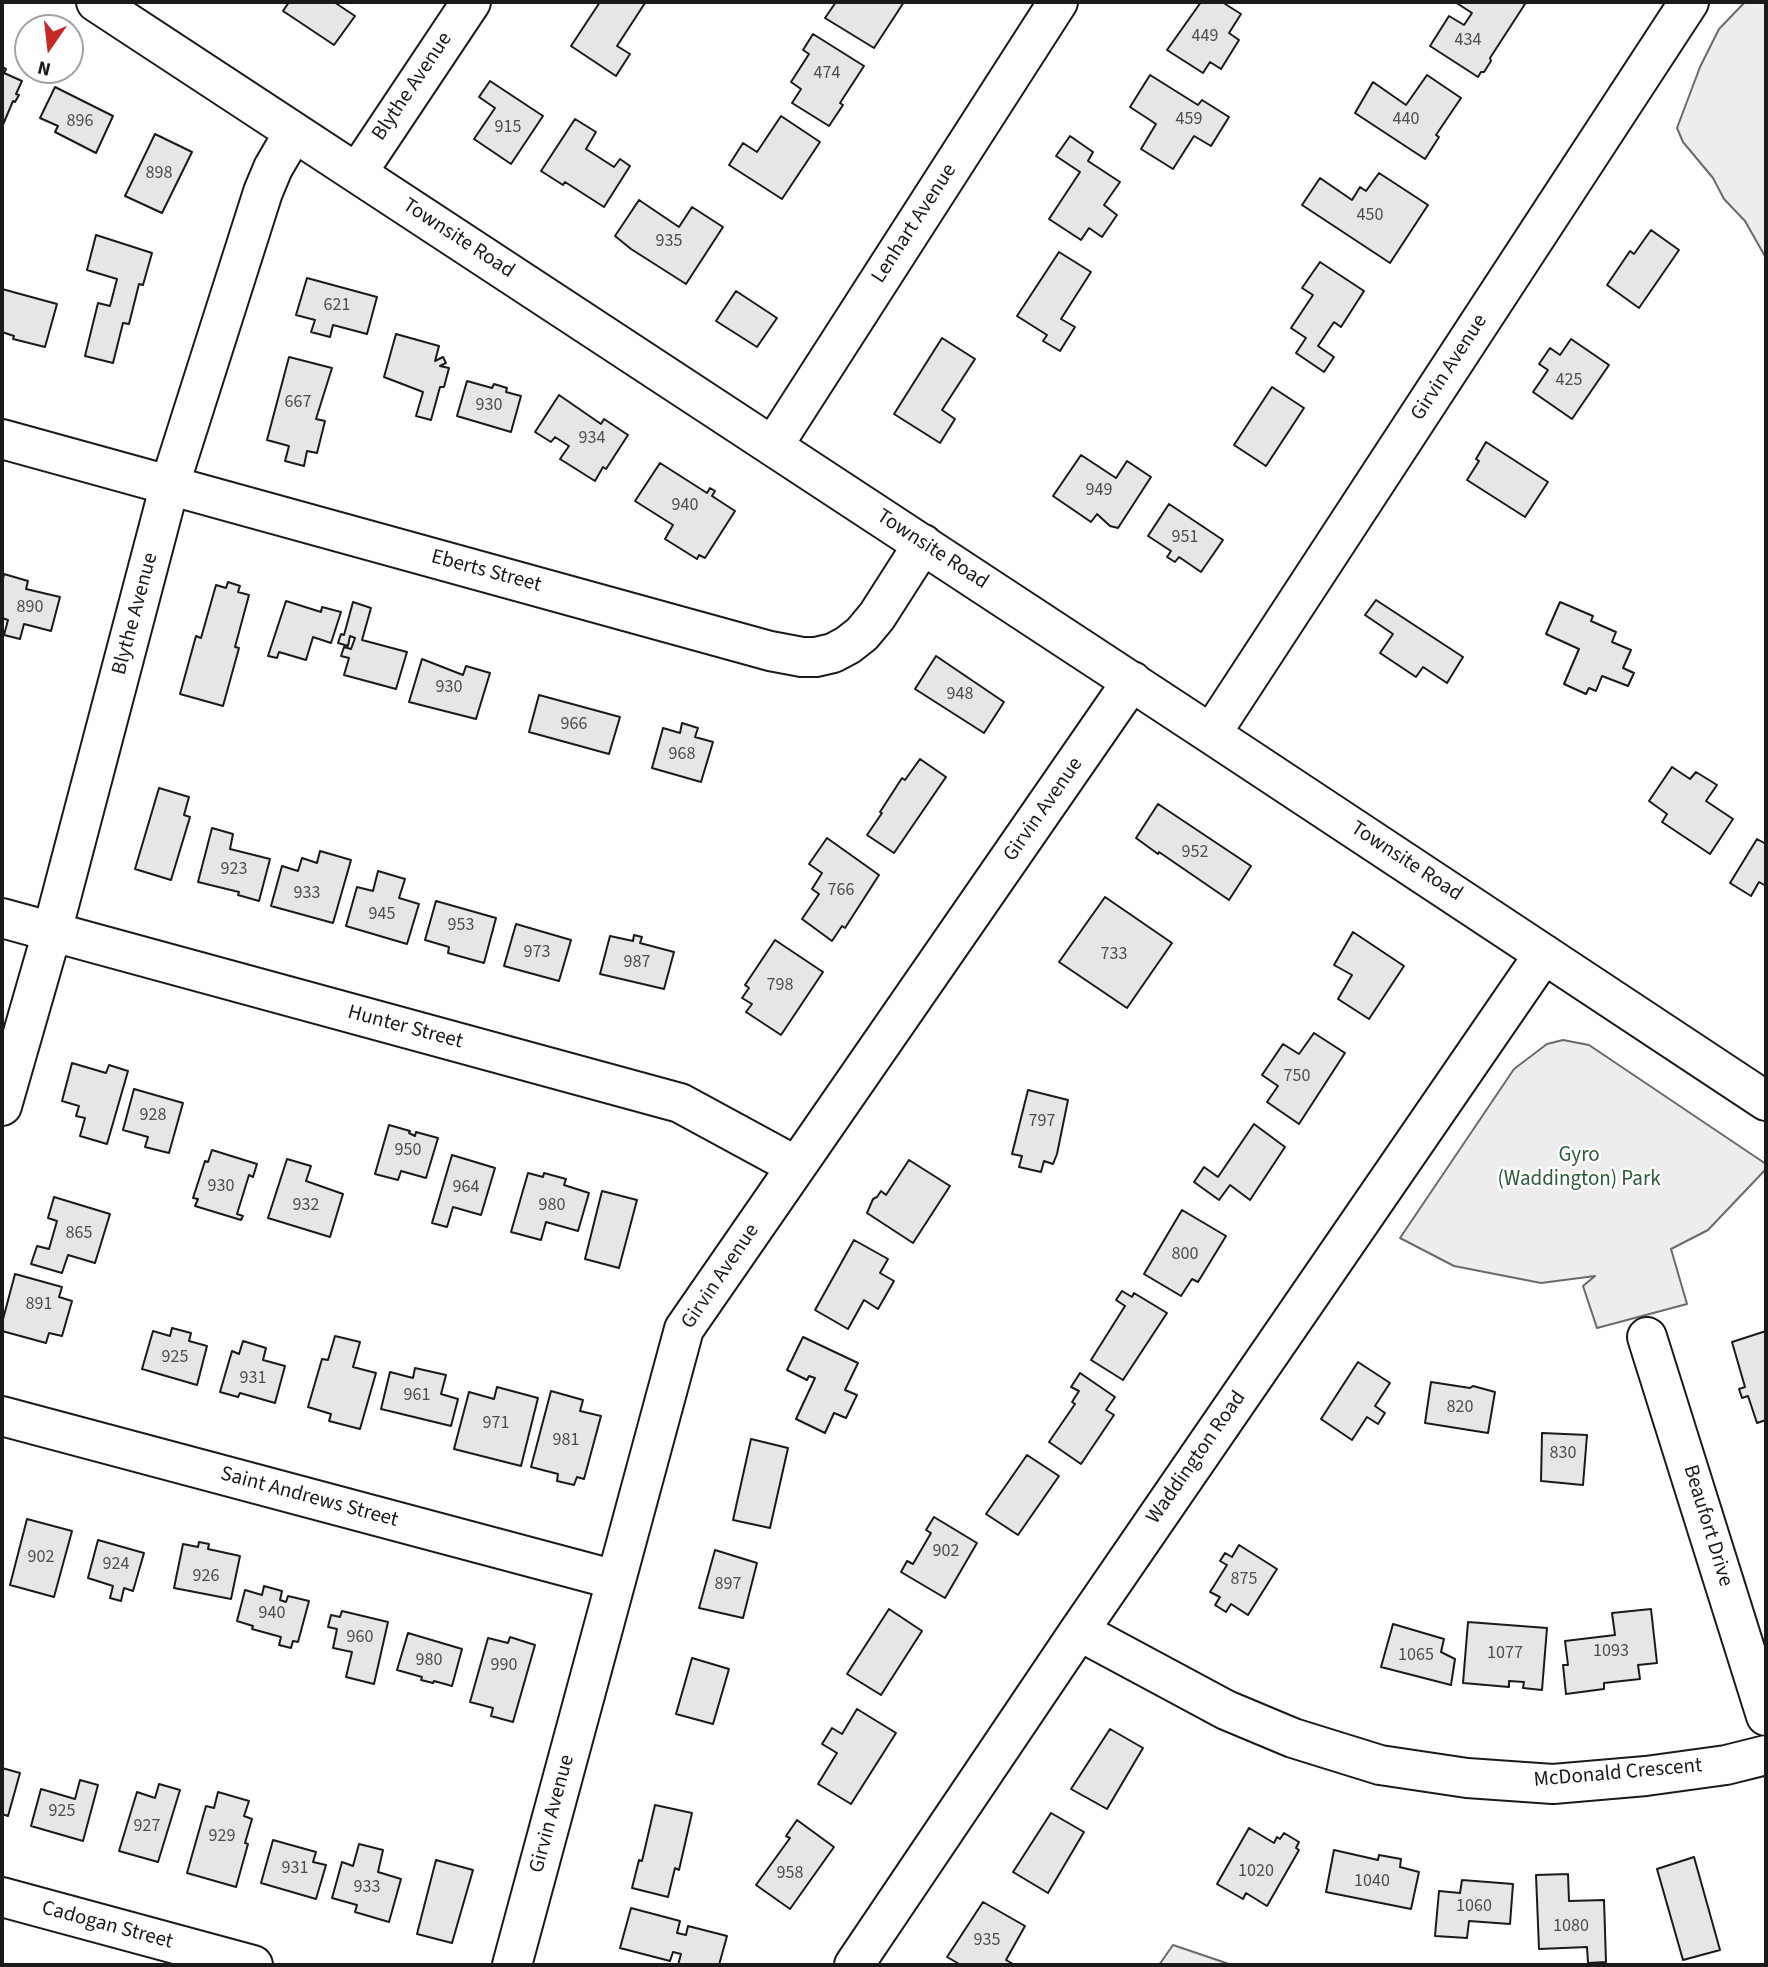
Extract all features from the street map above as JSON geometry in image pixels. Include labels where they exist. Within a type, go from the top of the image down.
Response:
[{"type":"street","name":"Townsite Road","points":[[96,2],[1132,681],[1766,1101]]},
{"type":"street","name":"Blythe Avenue","points":[[357,173],[471,2]]},
{"type":"street","name":"Lenhart Avenue","points":[[773,446],[1058,2]]},
{"type":"street","name":"Girvin Avenue","points":[[1211,734],[1689,2]]},
{"type":"street","name":"Blythe Avenue","points":[[2,1106],[52,932],[170,484],[263,192],[294,132]]},
{"type":"street","name":"Eberts Street","points":[[2,439],[770,651],[802,657],[833,653],[862,634],[877,616],[923,544]]},
{"type":"street","name":"Girvin Avenue","points":[[512,1965],[684,1329],[1132,681]]},
{"type":"street","name":"Hunter Street","points":[[2,918],[680,1103],[796,1166]]},
{"type":"street","name":"Waddington Road","points":[[854,1965],[1079,1631],[1544,954]]},
{"type":"street","name":"Beaufort Drive","points":[[1647,1337],[1766,1716]]},
{"type":"street","name":"Saint Andrews Street","points":[[2,1416],[616,1580]]},
{"type":"street","name":"McDonald Crescent","points":[[1079,1631],[1226,1710],[1293,1738],[1380,1765],[1467,1778],[1553,1784],[1646,1776],[1726,1765],[1766,1755]]},
{"type":"street","name":"Cadogan Street","points":[[2,1898],[253,1965]]},
{"type":"shaded area","points":[[1745,2],[1766,2],[1766,258],[1745,221],[1724,199],[1713,178],[1683,142],[1677,128],[1700,67],[1719,29]]},
{"type":"shaded area","name":"Gyro (Waddington) Park","points":[[1563,1040],[1589,1045],[1766,1164],[1766,1169],[1708,1230],[1671,1249],[1687,1304],[1597,1328],[1583,1286],[1595,1276],[1541,1283],[1454,1266],[1400,1238],[1514,1069],[1547,1044]]},
{"type":"shaded area","points":[[1173,1945],[1232,1965],[1159,1965]]},
{"type":"building","points":[[289,2],[334,2],[355,16],[334,45],[283,11]]},
{"type":"building","points":[[600,2],[645,3],[617,46],[630,54],[616,76],[571,46]]},
{"type":"building","points":[[836,2],[904,2],[874,48],[825,18]]},
{"type":"building","points":[[1201,2],[1222,2],[1241,14],[1229,33],[1239,40],[1221,69],[1210,62],[1203,73],[1167,50]]},
{"type":"building","points":[[1455,2],[1525,4],[1484,72],[1478,77],[1430,46],[1449,16],[1464,25],[1472,13]]},
{"type":"building","points":[[813,34],[864,66],[829,126],[792,103],[801,89],[791,82],[809,54],[803,50]]},
{"type":"building","points":[[2,67],[6,69],[4,73],[14,77],[14,84],[21,84],[16,94],[19,95],[15,102],[13,101],[2,127]]},
{"type":"building","points":[[1150,75],[1198,105],[1202,100],[1229,117],[1211,146],[1194,136],[1173,169],[1141,149],[1156,124],[1130,107]]},
{"type":"building","points":[[1427,75],[1461,98],[1436,135],[1439,137],[1425,159],[1355,113],[1373,82],[1406,105]]},
{"type":"building","points":[[490,81],[543,116],[511,164],[474,139],[495,108],[479,97]]},
{"type":"building","points":[[55,87],[113,116],[96,153],[55,132],[58,126],[40,118]]},
{"type":"building","points":[[781,116],[820,142],[782,199],[729,165],[743,143],[757,152]]},
{"type":"building","points":[[575,119],[596,132],[586,149],[614,167],[620,159],[630,166],[604,207],[565,182],[563,185],[541,171]]},
{"type":"building","points":[[155,134],[192,152],[162,213],[125,196]]},
{"type":"building","points":[[1070,136],[1093,152],[1088,161],[1120,182],[1104,205],[1117,215],[1102,237],[1089,228],[1081,240],[1049,219],[1080,172],[1056,156]]},
{"type":"building","points":[[1379,173],[1428,205],[1390,263],[1302,205],[1320,178],[1352,200],[1360,187],[1366,191]]},
{"type":"building","points":[[639,200],[679,227],[692,207],[723,227],[686,284],[615,236]]},
{"type":"building","points":[[1651,230],[1679,250],[1639,308],[1607,285],[1630,251],[1634,254]]},
{"type":"building","points":[[96,235],[152,253],[143,285],[139,284],[129,324],[123,323],[113,363],[85,356],[98,303],[110,306],[117,279],[87,270]]},
{"type":"building","points":[[1059,252],[1091,272],[1061,319],[1075,327],[1060,351],[1043,341],[1047,335],[1017,316]]},
{"type":"building","points":[[1320,262],[1364,291],[1341,327],[1334,322],[1318,346],[1334,357],[1324,372],[1296,353],[1306,338],[1291,328],[1313,295],[1302,288]]},
{"type":"building","points":[[307,278],[377,297],[367,334],[333,325],[330,337],[311,332],[315,320],[296,315]]},
{"type":"building","points":[[2,289],[57,304],[45,347],[13,339],[14,336],[2,332]]},
{"type":"building","points":[[736,291],[777,318],[757,347],[716,321]]},
{"type":"building","points":[[396,334],[439,346],[435,361],[443,357],[446,363],[440,366],[449,368],[444,387],[440,387],[431,420],[416,416],[423,392],[384,377]]},
{"type":"building","points":[[942,338],[975,359],[942,410],[955,419],[940,443],[894,414]]},
{"type":"building","points":[[1571,339],[1609,365],[1572,419],[1533,392],[1548,370],[1539,364],[1550,348],[1560,355]]},
{"type":"building","points":[[289,357],[332,368],[316,419],[325,421],[317,453],[307,451],[304,466],[285,461],[289,446],[267,440]]},
{"type":"building","points":[[467,381],[492,388],[494,384],[507,388],[506,392],[521,396],[511,432],[457,416]]},
{"type":"building","points":[[1272,387],[1304,408],[1266,466],[1234,445]]},
{"type":"building","points":[[559,395],[601,424],[604,419],[628,435],[595,481],[560,459],[569,446],[555,437],[551,442],[535,432]]},
{"type":"building","points":[[1486,442],[1548,482],[1525,517],[1467,480],[1479,461],[1476,459]]},
{"type":"building","points":[[1081,455],[1116,478],[1127,461],[1151,477],[1118,528],[1110,526],[1097,514],[1091,522],[1053,496]]},
{"type":"building","points":[[660,463],[707,493],[710,488],[715,491],[712,496],[735,511],[705,558],[699,555],[697,559],[665,539],[673,525],[635,501]]},
{"type":"building","points":[[1169,504],[1223,540],[1201,572],[1179,557],[1175,562],[1167,557],[1171,551],[1148,536]]},
{"type":"building","points":[[4,574],[28,581],[26,589],[60,597],[51,631],[24,624],[20,639],[4,635],[8,620],[2,618]]},
{"type":"building","points":[[228,582],[240,586],[238,592],[249,595],[235,647],[239,648],[223,706],[180,694],[196,636],[201,638],[216,585],[226,588]]},
{"type":"building","points":[[1376,600],[1463,657],[1447,683],[1423,667],[1416,677],[1380,653],[1393,634],[1365,615]]},
{"type":"building","points":[[286,601],[321,612],[322,607],[341,612],[331,643],[313,637],[306,660],[279,652],[277,658],[268,656]]},
{"type":"building","points":[[353,602],[371,608],[362,640],[407,652],[396,689],[344,675],[349,658],[341,656],[344,647],[351,649],[355,638],[350,636],[348,646],[338,643],[341,634],[344,635]]},
{"type":"building","points":[[1560,602],[1593,616],[1591,621],[1616,632],[1612,642],[1631,650],[1623,668],[1634,673],[1628,686],[1602,676],[1596,691],[1589,688],[1586,694],[1564,684],[1579,649],[1546,634]]},
{"type":"building","points":[[936,656],[1004,702],[984,733],[915,689]]},
{"type":"building","points":[[422,659],[463,675],[466,666],[490,673],[476,719],[409,702]]},
{"type":"building","points":[[539,695],[620,717],[609,754],[529,732]]},
{"type":"building","points":[[682,723],[698,728],[695,737],[713,742],[701,782],[652,768],[663,728],[680,733]]},
{"type":"building","points":[[920,759],[946,777],[894,853],[867,835],[902,778],[905,780]]},
{"type":"building","points":[[1672,767],[1690,779],[1696,772],[1717,785],[1706,801],[1733,819],[1710,854],[1662,822],[1667,814],[1649,801]]},
{"type":"building","points":[[159,788],[189,797],[184,815],[190,817],[171,880],[135,869]]},
{"type":"building","points":[[1158,804],[1251,866],[1229,900],[1136,838]]},
{"type":"building","points":[[212,828],[233,834],[230,849],[270,859],[259,901],[238,895],[239,892],[198,882]]},
{"type":"building","points":[[827,838],[879,875],[845,928],[842,926],[832,941],[802,919],[819,894],[812,889],[822,873],[809,864]]},
{"type":"building","points":[[1757,839],[1766,844],[1766,886],[1759,882],[1751,896],[1730,883]]},
{"type":"building","points":[[320,851],[351,860],[333,923],[271,906],[282,866],[298,871],[302,858],[317,863]]},
{"type":"building","points":[[378,871],[405,879],[399,898],[419,904],[407,944],[346,926],[357,887],[373,891]]},
{"type":"building","points":[[1105,897],[1172,943],[1127,1008],[1059,962]]},
{"type":"building","points":[[436,901],[496,918],[484,963],[448,953],[449,947],[425,940]]},
{"type":"building","points":[[516,924],[571,940],[559,981],[504,966]]},
{"type":"building","points":[[1353,932],[1404,966],[1369,1019],[1338,999],[1352,975],[1334,965]]},
{"type":"building","points":[[634,935],[642,937],[640,943],[674,952],[664,989],[600,974],[610,936],[633,941]]},
{"type":"building","points":[[775,940],[823,972],[781,1035],[746,1012],[752,1004],[742,998],[749,988],[745,985]]},
{"type":"building","points":[[1314,1033],[1345,1053],[1299,1124],[1267,1102],[1278,1086],[1262,1075],[1283,1044],[1299,1054]]},
{"type":"building","points":[[72,1063],[106,1073],[109,1065],[128,1071],[107,1144],[80,1136],[85,1118],[76,1116],[79,1106],[62,1101]]},
{"type":"building","points":[[134,1089],[183,1103],[169,1153],[145,1147],[148,1137],[123,1130]]},
{"type":"building","points":[[1028,1090],[1068,1100],[1057,1154],[1053,1164],[1044,1161],[1041,1172],[1019,1167],[1022,1156],[1012,1154]]},
{"type":"building","points":[[1254,1124],[1285,1147],[1250,1200],[1230,1185],[1219,1200],[1194,1182],[1204,1167],[1218,1177]]},
{"type":"building","points":[[389,1125],[410,1131],[409,1133],[415,1136],[416,1132],[438,1138],[426,1178],[401,1171],[398,1180],[375,1174]]},
{"type":"building","points":[[212,1150],[257,1164],[253,1177],[249,1175],[237,1214],[243,1216],[241,1220],[195,1206],[198,1199],[193,1198],[205,1161],[208,1162]]},
{"type":"building","points":[[452,1155],[495,1168],[481,1215],[453,1207],[447,1227],[432,1223]]},
{"type":"building","points":[[287,1159],[311,1166],[306,1181],[343,1194],[330,1237],[268,1218]]},
{"type":"building","points":[[909,1160],[950,1186],[913,1243],[867,1213],[873,1199],[881,1191],[886,1195]]},
{"type":"building","points":[[528,1173],[543,1177],[544,1173],[566,1179],[564,1185],[589,1193],[578,1231],[546,1222],[541,1240],[511,1232]]},
{"type":"building","points":[[602,1191],[637,1200],[619,1268],[585,1259]]},
{"type":"building","points":[[54,1197],[110,1214],[95,1263],[68,1255],[62,1273],[31,1264],[37,1246],[49,1249],[57,1221],[48,1218]]},
{"type":"building","points":[[1182,1210],[1226,1236],[1198,1282],[1192,1279],[1181,1296],[1144,1274]]},
{"type":"building","points":[[854,1240],[888,1259],[880,1273],[894,1281],[878,1309],[864,1300],[848,1329],[815,1310]]},
{"type":"building","points":[[15,1274],[62,1287],[59,1297],[72,1301],[62,1336],[49,1333],[46,1343],[2,1331]]},
{"type":"building","points":[[1122,1291],[1132,1297],[1134,1293],[1167,1313],[1123,1380],[1091,1360],[1125,1306],[1116,1300]]},
{"type":"building","points":[[172,1328],[191,1333],[189,1341],[207,1346],[197,1385],[142,1369],[153,1331],[170,1336]]},
{"type":"building","points":[[1766,1331],[1766,1420],[1757,1423],[1748,1396],[1742,1398],[1739,1389],[1745,1387],[1732,1342]]},
{"type":"building","points":[[335,1336],[360,1342],[353,1367],[376,1373],[360,1429],[329,1421],[331,1414],[308,1407],[322,1359],[328,1360]]},
{"type":"building","points":[[803,1337],[858,1363],[845,1390],[857,1395],[846,1418],[834,1413],[825,1433],[796,1419],[815,1378],[809,1376],[807,1380],[787,1370]]},
{"type":"building","points":[[243,1341],[266,1348],[263,1360],[285,1366],[275,1403],[240,1393],[238,1397],[220,1392],[232,1351],[239,1354]]},
{"type":"building","points":[[1358,1362],[1390,1383],[1375,1406],[1385,1413],[1378,1424],[1367,1417],[1352,1440],[1321,1419]]},
{"type":"building","points":[[415,1368],[446,1375],[441,1394],[458,1399],[451,1426],[381,1409],[390,1372],[413,1378]]},
{"type":"building","points":[[1080,1373],[1115,1397],[1106,1410],[1114,1415],[1081,1464],[1049,1442],[1075,1404],[1072,1402],[1079,1391],[1071,1387]]},
{"type":"building","points":[[1431,1382],[1470,1388],[1473,1386],[1495,1392],[1488,1433],[1425,1423]]},
{"type":"building","points":[[497,1387],[538,1398],[521,1466],[454,1449],[469,1392],[494,1399]]},
{"type":"building","points":[[551,1391],[583,1400],[580,1411],[601,1416],[584,1479],[577,1477],[574,1485],[557,1481],[558,1474],[531,1467]]},
{"type":"building","points":[[1542,1433],[1587,1435],[1583,1485],[1541,1481]]},
{"type":"building","points":[[751,1439],[788,1448],[770,1528],[733,1520]]},
{"type":"building","points":[[1027,1455],[1059,1476],[1018,1535],[986,1514]]},
{"type":"building","points":[[934,1517],[977,1543],[945,1598],[901,1572],[907,1561],[913,1564],[931,1533],[926,1530]]},
{"type":"building","points":[[27,1519],[72,1531],[54,1597],[10,1585]]},
{"type":"building","points":[[98,1540],[144,1553],[133,1591],[124,1588],[121,1601],[110,1598],[113,1586],[88,1578]]},
{"type":"building","points":[[199,1542],[209,1544],[208,1549],[240,1556],[231,1599],[174,1588],[183,1544],[198,1547]]},
{"type":"building","points":[[1239,1545],[1277,1569],[1248,1615],[1231,1604],[1226,1612],[1215,1605],[1220,1597],[1210,1592],[1227,1565],[1220,1561],[1225,1553],[1232,1557]]},
{"type":"building","points":[[715,1550],[757,1563],[743,1618],[699,1608]]},
{"type":"building","points":[[264,1586],[282,1591],[280,1600],[286,1602],[288,1596],[309,1601],[298,1642],[293,1641],[291,1648],[279,1645],[281,1637],[252,1629],[253,1626],[237,1621],[245,1590],[262,1595]]},
{"type":"building","points":[[889,1609],[922,1631],[881,1695],[847,1674]]},
{"type":"building","points":[[1651,1609],[1657,1663],[1638,1665],[1640,1679],[1604,1683],[1604,1689],[1566,1694],[1563,1665],[1568,1665],[1565,1641],[1615,1635],[1612,1613]]},
{"type":"building","points":[[342,1611],[388,1622],[374,1684],[346,1677],[352,1652],[333,1648],[337,1629],[328,1627],[331,1615],[340,1617]]},
{"type":"building","points":[[1468,1622],[1547,1628],[1542,1690],[1523,1688],[1524,1682],[1509,1681],[1509,1687],[1463,1683]]},
{"type":"building","points":[[1393,1624],[1444,1639],[1441,1652],[1455,1659],[1451,1685],[1381,1667]]},
{"type":"building","points":[[408,1633],[462,1649],[452,1686],[421,1680],[422,1677],[397,1670]]},
{"type":"building","points":[[510,1637],[535,1645],[513,1722],[491,1716],[493,1708],[470,1702],[488,1638],[508,1643]]},
{"type":"building","points":[[692,1658],[729,1669],[713,1724],[676,1714]]},
{"type":"building","points":[[857,1709],[896,1733],[851,1804],[818,1784],[837,1753],[822,1744],[832,1728],[842,1734]]},
{"type":"building","points":[[1110,1729],[1143,1748],[1107,1809],[1071,1789]]},
{"type":"building","points":[[2,1768],[20,1773],[8,1816],[2,1814]]},
{"type":"building","points":[[80,1780],[98,1785],[83,1841],[31,1826],[41,1789],[75,1799]]},
{"type":"building","points":[[159,1784],[180,1790],[158,1862],[119,1851],[137,1792],[155,1798]]},
{"type":"building","points":[[218,1792],[249,1801],[244,1816],[252,1819],[236,1887],[187,1873],[206,1806],[214,1808]]},
{"type":"building","points":[[655,1805],[692,1813],[679,1870],[675,1868],[668,1897],[632,1888],[639,1860],[642,1861]]},
{"type":"building","points":[[1051,1813],[1084,1832],[1048,1893],[1013,1872]]},
{"type":"building","points":[[797,1820],[834,1847],[790,1909],[756,1885],[790,1838],[786,1836]]},
{"type":"building","points":[[1249,1828],[1274,1843],[1277,1837],[1280,1839],[1284,1833],[1299,1842],[1296,1848],[1299,1850],[1267,1906],[1246,1893],[1243,1899],[1217,1884]]},
{"type":"building","points":[[273,1840],[316,1852],[313,1862],[326,1865],[316,1899],[261,1883]]},
{"type":"building","points":[[359,1844],[383,1850],[378,1872],[401,1879],[389,1922],[355,1912],[357,1905],[332,1898],[342,1862],[353,1866]]},
{"type":"building","points":[[1334,1850],[1378,1860],[1379,1855],[1401,1859],[1400,1867],[1419,1872],[1411,1909],[1326,1892]]},
{"type":"building","points":[[1694,1857],[1720,1950],[1683,1960],[1657,1869]]},
{"type":"building","points":[[436,1860],[473,1870],[452,1943],[417,1934]]},
{"type":"building","points":[[1568,1874],[1569,1901],[1604,1900],[1606,1962],[1588,1963],[1587,1947],[1539,1949],[1536,1875]]},
{"type":"building","points":[[1462,1880],[1513,1884],[1510,1924],[1469,1921],[1467,1938],[1435,1936],[1439,1891],[1460,1893]]},
{"type":"building","points":[[983,1902],[1025,1926],[1006,1960],[1015,1965],[961,1965],[947,1957]]},
{"type":"building","points":[[631,1908],[680,1921],[677,1933],[686,1935],[688,1926],[727,1936],[719,1965],[678,1965],[681,1954],[673,1952],[670,1961],[620,1948]]}]
